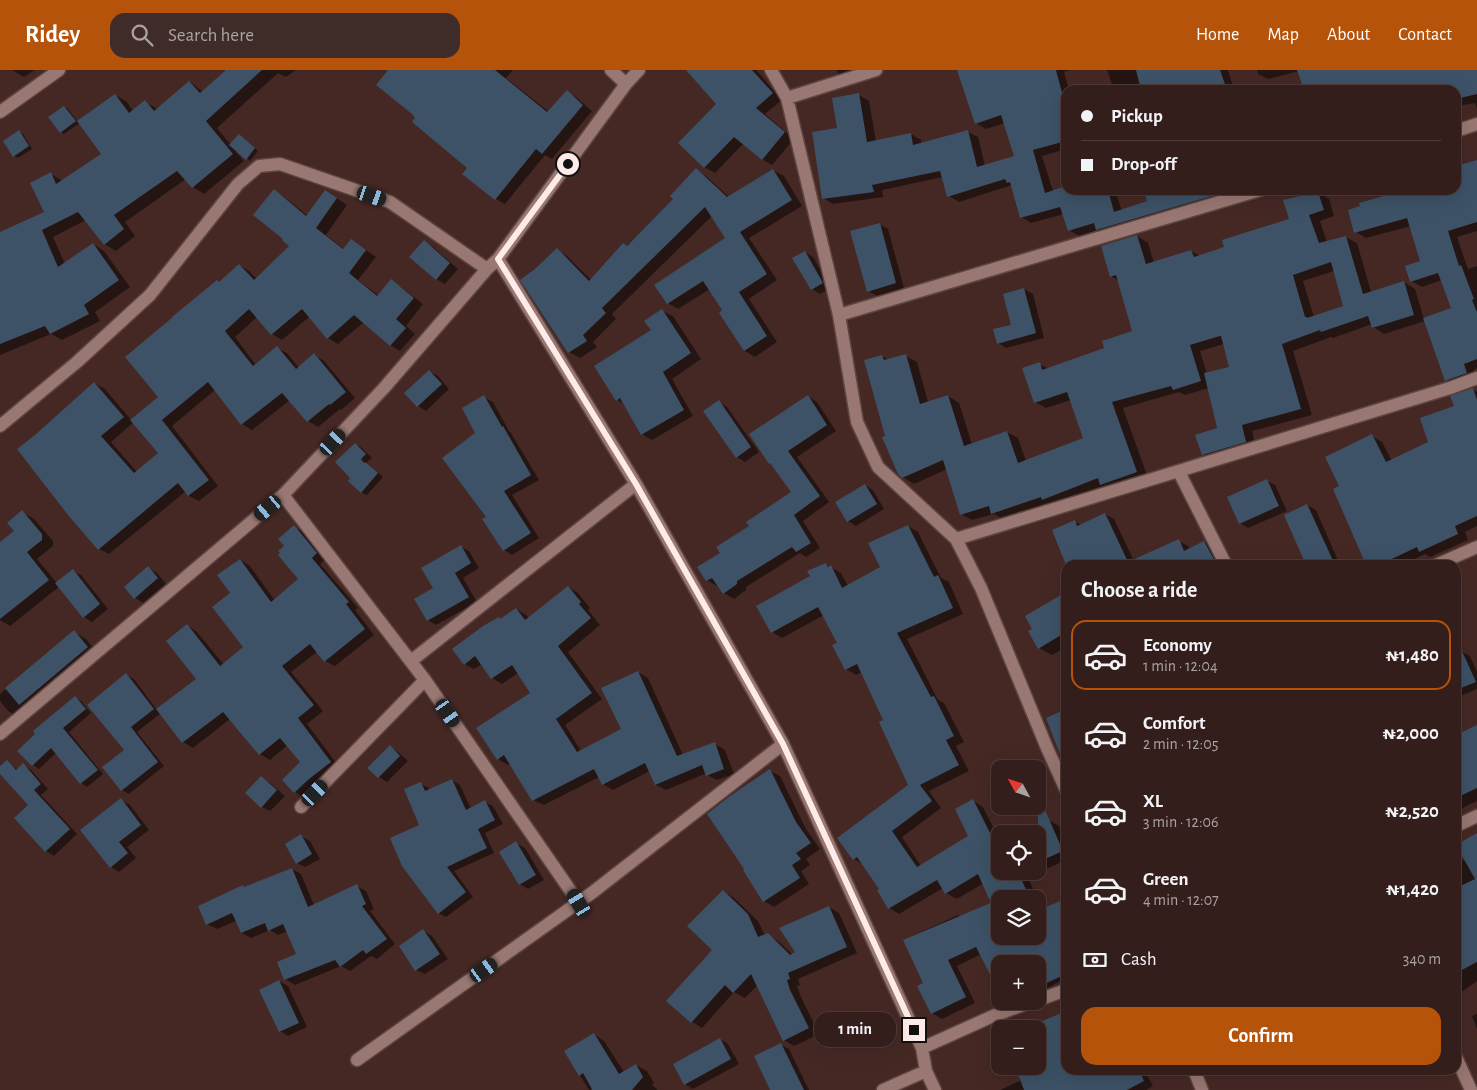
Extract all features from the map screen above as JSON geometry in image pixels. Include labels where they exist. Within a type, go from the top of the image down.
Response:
[{"type":"street","points":[[0,112],[59,70]]},
{"type":"street","points":[[611,70],[626,84]]},
{"type":"street","points":[[0,734],[283,496],[384,388],[487,269],[498,259],[638,70]]},
{"type":"street","points":[[771,70],[788,98],[839,315],[857,422],[878,467],[956,539],[980,588],[1061,779]]},
{"type":"street","points":[[788,98],[876,70]]},
{"type":"street","points":[[1461,129],[1477,124]]},
{"type":"street","points":[[0,426],[77,362],[150,295],[238,184],[259,166],[280,164],[390,202],[487,269]]},
{"type":"street","points":[[839,315],[1243,195]]},
{"type":"street","points":[[498,259],[636,484],[783,744],[922,1048],[926,1071],[935,1090]]},
{"type":"street","points":[[956,539],[1179,472],[1477,378]]},
{"type":"street","points":[[1179,472],[1223,560]]},
{"type":"street","points":[[411,661],[636,484]]},
{"type":"street","points":[[283,496],[425,680],[579,903]]},
{"type":"street","points":[[1447,560],[1477,547]]},
{"type":"street","points":[[301,807],[425,680]]},
{"type":"street","points":[[357,1060],[579,903],[783,744]]},
{"type":"street","points":[[1461,824],[1477,816]]},
{"type":"street","points":[[1046,997],[1061,992]]},
{"type":"street","points":[[922,1048],[1010,1010]]},
{"type":"street","points":[[1461,1068],[1471,1090]]},
{"type":"street","points":[[883,1090],[926,1071]]},
{"type":"street","points":[[1196,1075],[1202,1090]]},
{"type":"building","points":[[226,70],[262,70],[206,121],[233,154],[192,188],[177,171],[114,215],[124,229],[104,245],[78,212],[42,230],[58,267],[93,243],[119,280],[84,305],[89,314],[50,334],[45,326],[0,344],[0,232],[44,212],[30,183],[51,172],[56,184],[101,154],[77,121],[115,94],[129,113],[145,100],[154,111],[189,81],[200,93]]},
{"type":"building","points":[[388,70],[495,70],[547,112],[567,90],[583,105],[542,154],[536,149],[495,200],[462,174],[467,168],[412,122],[415,118],[412,114],[376,85]]},
{"type":"building","points":[[686,70],[752,70],[773,93],[756,108],[785,132],[762,160],[734,137],[704,168],[678,143],[716,104]]},
{"type":"building","points":[[957,70],[1056,70],[1061,89],[1061,142],[1033,150],[1045,193],[1061,188],[1061,195],[1109,195],[1114,212],[1147,201],[1145,195],[1215,195],[1096,230],[1094,223],[1068,231],[1060,207],[1020,218],[1010,182],[1007,183],[1005,179],[947,197],[940,171],[872,185],[874,192],[822,199],[812,132],[837,128],[832,98],[859,93],[867,142],[911,133],[913,145],[968,130],[977,167],[1014,156],[1001,115],[975,124]]},
{"type":"building","points":[[1136,70],[1220,70],[1225,85],[1140,85]]},
{"type":"building","points":[[1297,70],[1477,70],[1477,94],[1461,98],[1461,85],[1302,85]]},
{"type":"building","points":[[64,106],[76,121],[60,133],[48,117]]},
{"type":"building","points":[[19,130],[29,146],[13,157],[3,141]]},
{"type":"building","points":[[239,134],[255,148],[246,160],[229,145]]},
{"type":"building","points":[[1477,160],[1477,222],[1448,231],[1459,266],[1461,265],[1474,299],[1472,300],[1477,312],[1477,359],[1464,364],[1467,373],[1445,381],[1423,318],[1451,308],[1438,273],[1410,282],[1405,266],[1420,261],[1407,218],[1354,233],[1348,210],[1360,206],[1359,203],[1387,195],[1461,195],[1461,165]]},
{"type":"building","points":[[696,168],[727,197],[773,169],[792,200],[740,232],[767,274],[739,292],[767,336],[744,351],[719,313],[722,310],[703,281],[667,304],[654,285],[725,238],[705,207],[602,308],[606,313],[583,335],[587,341],[568,353],[520,280],[557,248],[589,281],[623,243],[627,246],[673,199],[670,196]]},
{"type":"building","points":[[274,189],[306,216],[325,190],[337,198],[316,228],[343,249],[351,239],[366,250],[349,273],[377,296],[391,279],[414,298],[396,319],[406,328],[390,346],[354,315],[327,339],[302,309],[271,335],[249,309],[225,331],[253,366],[277,346],[296,369],[314,353],[346,392],[307,422],[282,393],[241,425],[208,382],[162,420],[209,480],[188,496],[178,483],[98,550],[68,515],[17,449],[94,382],[124,417],[101,436],[134,473],[158,453],[130,420],[158,397],[125,357],[217,280],[219,282],[239,264],[254,280],[289,246],[253,215]]},
{"type":"building","points":[[1305,195],[1319,195],[1324,210],[1309,215],[1319,243],[1346,236],[1363,294],[1404,281],[1414,315],[1372,328],[1368,316],[1321,332],[1320,330],[1282,344],[1301,409],[1242,425],[1246,442],[1202,455],[1195,435],[1217,428],[1204,373],[1229,367],[1220,336],[1190,345],[1201,381],[1173,390],[1171,386],[1112,402],[1137,472],[1100,485],[1098,478],[1042,500],[1041,497],[991,514],[989,506],[960,515],[943,460],[902,478],[898,474],[882,437],[885,436],[864,360],[882,355],[884,360],[906,354],[920,404],[948,395],[964,446],[1007,431],[1018,463],[1083,438],[1067,392],[1034,403],[1022,368],[1040,362],[1042,370],[1104,348],[1102,341],[1132,331],[1116,275],[1110,277],[1101,246],[1137,235],[1146,264],[1191,250],[1194,257],[1224,247],[1222,240],[1289,219],[1283,200]],"holes":[[[1331,262],[1343,306],[1307,318],[1305,317],[1293,275]]]},
{"type":"building","points":[[880,223],[896,283],[867,292],[850,231]]},
{"type":"building","points":[[424,240],[450,263],[436,280],[409,257]]},
{"type":"building","points":[[805,251],[823,283],[811,290],[792,258]]},
{"type":"building","points":[[1024,288],[1036,333],[997,344],[993,329],[1011,325],[1003,294]]},
{"type":"building","points":[[662,309],[691,353],[663,372],[684,410],[641,435],[620,398],[616,401],[594,366],[651,330],[644,321]]},
{"type":"building","points":[[429,370],[442,384],[417,407],[404,393]]},
{"type":"building","points":[[1473,388],[1477,400],[1477,516],[1455,526],[1458,534],[1419,552],[1417,547],[1390,560],[1364,560],[1333,489],[1339,486],[1325,457],[1372,434],[1386,462],[1428,442],[1420,418],[1454,406],[1450,396]]},
{"type":"building","points":[[484,395],[531,475],[504,491],[531,533],[503,551],[482,519],[486,517],[442,458],[475,433],[462,408]]},
{"type":"building","points":[[808,395],[827,425],[788,451],[820,496],[794,515],[811,543],[796,552],[792,547],[737,581],[737,584],[723,594],[712,578],[706,581],[697,567],[720,553],[716,547],[749,526],[746,522],[791,492],[749,434]]},
{"type":"building","points":[[719,400],[751,447],[736,458],[703,411]]},
{"type":"building","points":[[355,443],[366,454],[361,459],[364,463],[378,473],[361,493],[348,481],[350,478],[335,462]]},
{"type":"building","points":[[1267,479],[1279,506],[1239,524],[1227,497]]},
{"type":"building","points":[[865,484],[877,504],[847,522],[835,502]]},
{"type":"building","points":[[1307,504],[1333,560],[1304,560],[1284,515]]},
{"type":"building","points":[[22,510],[42,534],[42,540],[27,552],[49,580],[0,619],[0,542],[14,531],[7,523]]},
{"type":"building","points":[[1105,513],[1127,560],[1064,560],[1052,530],[1075,520],[1077,526]]},
{"type":"building","points":[[294,525],[317,553],[312,558],[349,602],[346,604],[365,629],[324,662],[310,644],[282,666],[314,705],[298,718],[331,762],[294,793],[282,780],[300,762],[280,738],[259,755],[223,712],[182,743],[156,709],[196,679],[166,641],[187,624],[220,666],[243,647],[212,607],[230,593],[217,575],[240,559],[271,602],[298,579],[278,555],[280,553],[278,551],[284,546],[278,539]]},
{"type":"building","points":[[908,525],[934,577],[938,575],[953,608],[897,633],[931,697],[934,696],[954,736],[946,740],[959,765],[920,785],[932,801],[892,831],[917,867],[968,836],[955,809],[973,799],[991,835],[991,880],[1022,880],[1026,890],[991,890],[991,899],[989,899],[978,874],[945,894],[937,880],[888,909],[877,890],[879,889],[857,857],[853,860],[837,838],[908,785],[879,722],[883,720],[857,664],[845,670],[832,645],[837,643],[818,607],[771,633],[756,606],[810,576],[807,571],[826,563],[828,567],[831,565],[842,588],[880,567],[868,543]]},
{"type":"building","points":[[1179,539],[1184,551],[1204,541],[1214,560],[1132,560]]},
{"type":"building","points":[[461,545],[471,563],[455,573],[469,597],[427,621],[414,599],[433,588],[421,568]]},
{"type":"building","points":[[148,566],[158,578],[134,599],[124,587]]},
{"type":"building","points":[[73,569],[100,604],[83,618],[55,583]]},
{"type":"building","points":[[568,586],[581,602],[579,604],[591,618],[558,646],[592,693],[556,719],[577,752],[621,729],[601,688],[638,671],[677,756],[715,742],[724,769],[706,776],[702,765],[655,785],[645,763],[602,785],[594,769],[532,801],[504,755],[497,760],[476,728],[530,693],[512,665],[491,679],[475,656],[464,665],[452,649],[483,626],[499,617],[500,619],[516,608],[525,620]]},
{"type":"building","points":[[1061,595],[1061,635],[1038,649],[1028,631],[1032,629],[1025,616]]},
{"type":"building","points":[[74,630],[88,647],[19,705],[5,688]]},
{"type":"building","points":[[1461,649],[1476,682],[1461,688]]},
{"type":"building","points":[[126,673],[154,709],[131,727],[158,762],[121,791],[102,767],[124,750],[87,705]]},
{"type":"building","points":[[75,696],[86,709],[63,728],[98,770],[80,784],[51,748],[32,766],[17,751],[35,734],[33,731]]},
{"type":"building","points":[[1061,711],[1061,757],[1046,718]]},
{"type":"building","points":[[1477,725],[1477,788],[1461,796],[1461,733]]},
{"type":"building","points":[[390,745],[400,756],[378,778],[367,768]]},
{"type":"building","points":[[7,760],[16,770],[23,763],[41,784],[34,790],[70,829],[45,852],[14,818],[28,805],[0,774],[0,766]]},
{"type":"building","points":[[770,769],[796,822],[811,843],[796,853],[801,859],[792,865],[800,878],[763,902],[744,869],[707,814]]},
{"type":"building","points":[[261,776],[277,790],[261,808],[245,793]]},
{"type":"building","points":[[452,779],[466,810],[485,800],[495,820],[478,829],[487,848],[447,867],[466,892],[438,914],[402,866],[390,838],[419,825],[404,789],[421,782],[425,791]]},
{"type":"building","points":[[121,798],[141,825],[119,842],[128,853],[110,868],[80,830]]},
{"type":"building","points":[[1046,812],[1061,846],[1061,852],[1046,858],[1046,825],[1038,825],[1038,815],[1046,815]]},
{"type":"building","points":[[1477,833],[1477,962],[1461,970],[1461,886],[1475,879],[1461,854],[1461,842]]},
{"type":"building","points":[[301,834],[312,854],[296,864],[285,844]]},
{"type":"building","points":[[516,841],[536,875],[519,885],[499,852]]},
{"type":"building","points":[[292,868],[308,907],[357,884],[366,904],[362,906],[387,939],[366,954],[363,950],[340,967],[335,960],[284,980],[277,962],[296,954],[283,924],[268,931],[265,923],[241,933],[232,913],[206,925],[198,906],[243,885],[244,887]]},
{"type":"building","points":[[723,890],[748,914],[758,937],[768,933],[790,955],[795,952],[779,928],[829,906],[847,947],[788,973],[790,979],[787,980],[790,990],[809,1028],[783,1041],[751,974],[733,993],[725,985],[691,1023],[666,1001],[712,950],[687,926]]},
{"type":"building","points":[[1061,900],[1061,976],[1046,983],[1046,955],[991,955],[991,976],[976,947],[948,960],[966,997],[931,1014],[917,986],[923,983],[903,940],[991,903],[991,945],[1046,945],[1046,907]]},
{"type":"building","points":[[423,929],[440,954],[415,971],[399,946]]},
{"type":"building","points":[[279,980],[299,1023],[279,1032],[259,990]]},
{"type":"building","points":[[1061,1013],[1061,1075],[1141,1075],[1144,1081],[1127,1090],[1024,1090],[1018,1075],[1046,1075],[1045,1020]]},
{"type":"building","points":[[594,1033],[619,1074],[636,1064],[643,1077],[632,1090],[591,1090],[583,1073],[579,1076],[564,1051]]},
{"type":"building","points":[[720,1038],[731,1059],[684,1085],[673,1064]]},
{"type":"building","points":[[781,1043],[804,1090],[770,1090],[754,1056]]},
{"type":"route","points":[[568,164],[498,259],[636,484],[783,744],[914,1030]]}]
